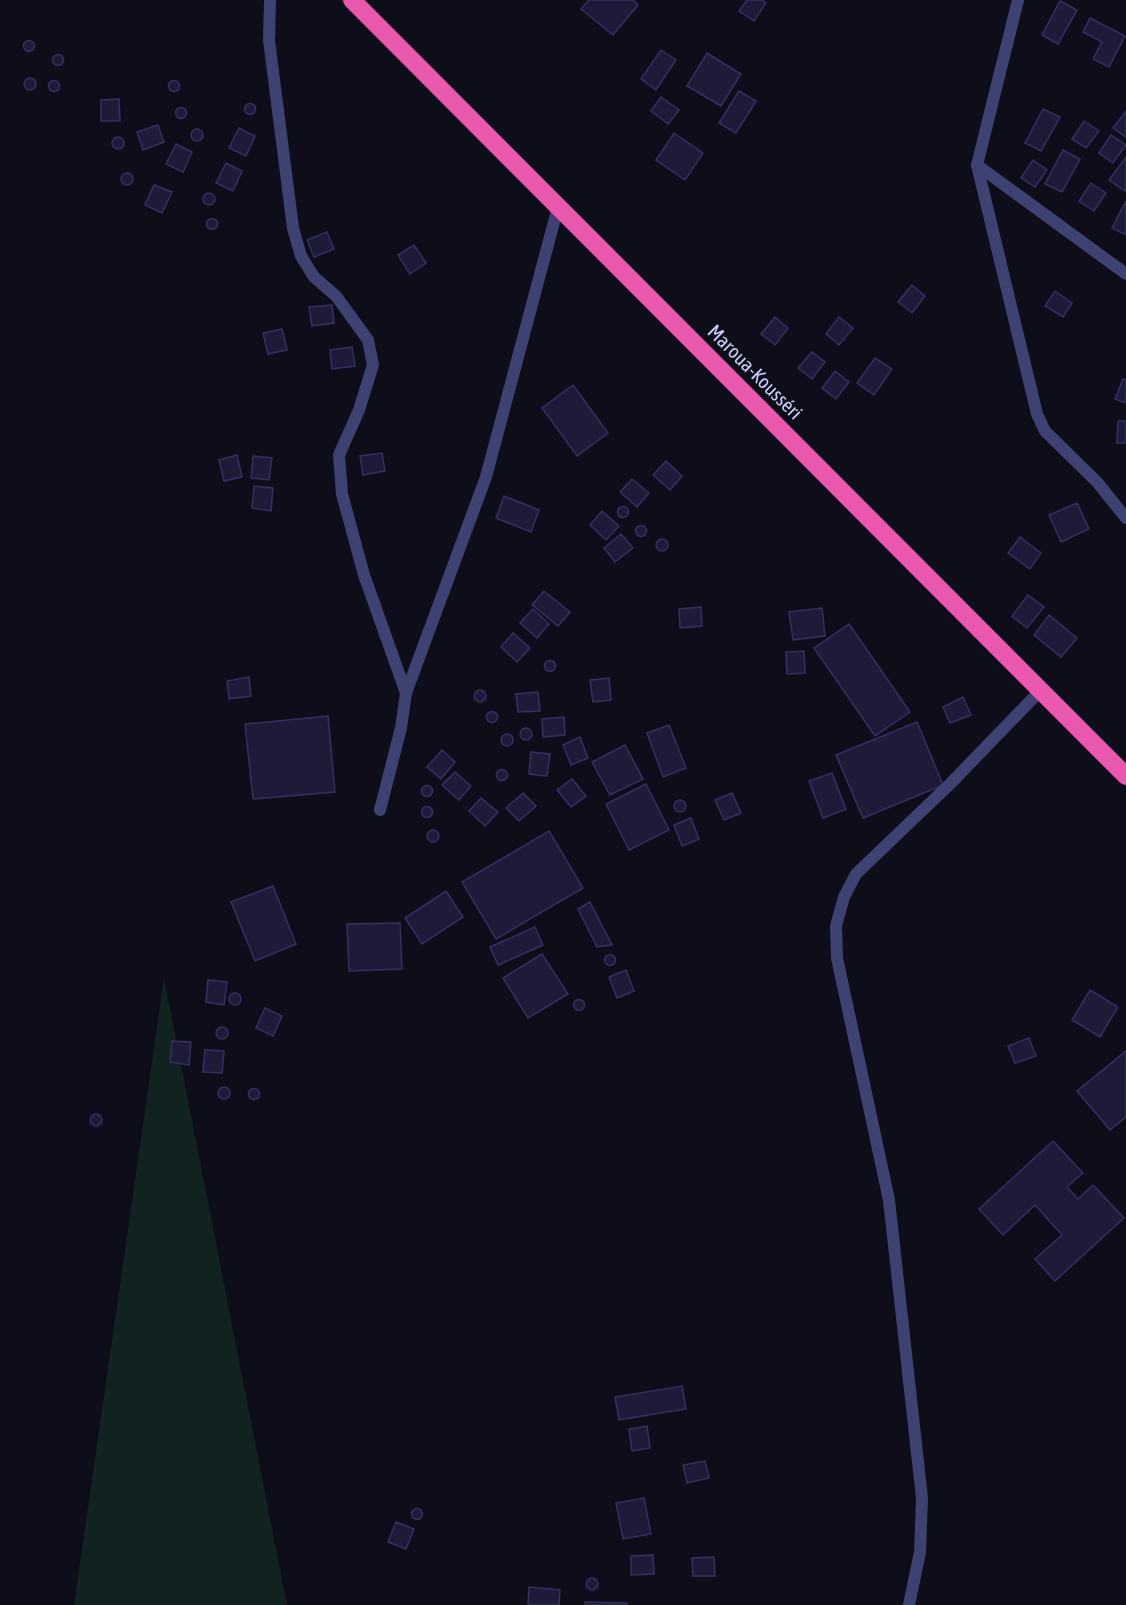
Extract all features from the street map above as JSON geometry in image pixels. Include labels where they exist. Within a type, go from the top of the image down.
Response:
[{"type":"highway","name":"Maroua-Kousséri","points":[[352,0],[1126,776]]},
{"type":"street","points":[[270,0],[269,40],[293,228],[301,256],[314,277],[336,296],[368,340],[373,365],[359,410],[339,455],[342,494],[364,575],[406,693]]},
{"type":"street","points":[[1018,0],[977,165],[1037,414],[1045,431],[1097,482],[1126,518]]},
{"type":"street","points":[[977,165],[1126,274]]},
{"type":"street","points":[[380,810],[401,728],[406,693],[486,477],[558,207]]},
{"type":"street","points":[[909,1605],[920,1552],[921,1486],[890,1200],[837,958],[836,926],[844,897],[856,874],[950,784],[1040,691]]},
{"type":"green space","points":[[164,978],[287,1605],[74,1605]]},
{"type":"building","points":[[589,0],[633,0],[638,5],[613,35],[581,9]]},
{"type":"building","points":[[747,0],[762,0],[766,3],[754,21],[739,11]]},
{"type":"building","points":[[1060,1],[1077,10],[1058,44],[1042,35]]},
{"type":"building","points":[[1090,18],[1125,36],[1109,67],[1093,59],[1102,42],[1083,32]]},
{"type":"building","points":[[29,40],[35,46],[29,52],[23,46]]},
{"type":"building","points":[[661,50],[676,60],[656,90],[641,79]]},
{"type":"building","points":[[707,53],[741,74],[721,106],[687,86]]},
{"type":"building","points":[[58,54],[64,60],[58,66],[52,60]]},
{"type":"building","points":[[30,78],[36,84],[30,90],[24,84]]},
{"type":"building","points":[[54,80],[60,86],[54,92],[48,86]]},
{"type":"building","points":[[174,80],[180,86],[174,92],[168,86]]},
{"type":"building","points":[[739,91],[756,101],[736,133],[719,123]]},
{"type":"building","points":[[661,97],[679,110],[668,124],[651,111]]},
{"type":"building","points":[[119,99],[120,121],[101,121],[101,100]]},
{"type":"building","points":[[250,103],[256,109],[250,115],[244,109]]},
{"type":"building","points":[[181,107],[187,113],[181,119],[175,113]]},
{"type":"building","points":[[1043,109],[1060,117],[1041,151],[1025,143]]},
{"type":"building","points":[[1126,111],[1126,137],[1113,128]]},
{"type":"building","points":[[1084,121],[1099,131],[1086,148],[1072,139]]},
{"type":"building","points":[[158,125],[164,142],[143,150],[137,132]]},
{"type":"building","points":[[239,128],[255,136],[246,156],[229,148]]},
{"type":"building","points":[[197,129],[203,135],[197,141],[191,135]]},
{"type":"building","points":[[674,133],[703,153],[685,180],[656,160]]},
{"type":"building","points":[[1111,135],[1126,145],[1113,163],[1099,153]]},
{"type":"building","points":[[118,137],[124,143],[118,149],[112,143]]},
{"type":"building","points":[[176,144],[192,152],[183,172],[166,164]]},
{"type":"building","points":[[1063,150],[1080,159],[1062,192],[1045,184]]},
{"type":"building","points":[[1126,157],[1126,190],[1125,191],[1109,180]]},
{"type":"building","points":[[1033,160],[1047,170],[1035,187],[1021,178]]},
{"type":"building","points":[[226,163],[242,171],[233,191],[216,183]]},
{"type":"building","points":[[127,173],[133,179],[127,185],[121,179]]},
{"type":"building","points":[[1091,183],[1106,193],[1094,211],[1079,201]]},
{"type":"building","points":[[154,185],[172,192],[162,213],[145,205]]},
{"type":"building","points":[[209,193],[215,199],[209,205],[203,199]]},
{"type":"building","points":[[1126,201],[1126,235],[1112,228]]},
{"type":"building","points":[[212,218],[218,224],[212,230],[206,224]]},
{"type":"building","points":[[327,232],[334,249],[314,257],[307,240]]},
{"type":"building","points":[[414,245],[426,263],[410,274],[398,255]]},
{"type":"building","points":[[912,285],[925,296],[912,313],[898,302]]},
{"type":"building","points":[[1055,291],[1072,303],[1063,317],[1045,306]]},
{"type":"building","points":[[332,305],[334,323],[312,326],[309,307]]},
{"type":"building","points":[[775,317],[788,328],[775,345],[761,334]]},
{"type":"building","points":[[839,317],[853,328],[839,345],[826,334]]},
{"type":"building","points":[[282,329],[287,350],[268,354],[263,333]]},
{"type":"building","points":[[352,347],[355,366],[332,369],[330,350]]},
{"type":"building","points":[[812,352],[825,362],[812,379],[798,368]]},
{"type":"building","points":[[875,358],[892,369],[874,395],[857,383]]},
{"type":"building","points":[[835,371],[849,382],[836,399],[822,388]]},
{"type":"building","points":[[1123,379],[1126,380],[1126,403],[1115,399]]},
{"type":"building","points":[[573,385],[608,433],[577,456],[542,408]]},
{"type":"building","points":[[1118,421],[1126,421],[1126,443],[1117,443]]},
{"type":"building","points":[[382,453],[385,471],[363,475],[360,456]]},
{"type":"building","points":[[237,455],[242,477],[224,481],[219,460]]},
{"type":"building","points":[[253,456],[272,458],[269,480],[251,478]]},
{"type":"building","points":[[666,461],[682,476],[670,490],[653,475]]},
{"type":"building","points":[[632,479],[649,493],[637,507],[620,492]]},
{"type":"building","points":[[254,486],[273,488],[271,511],[252,508]]},
{"type":"building","points":[[504,496],[539,510],[531,532],[496,518]]},
{"type":"building","points":[[1077,503],[1089,529],[1061,542],[1049,515]]},
{"type":"building","points":[[623,506],[629,512],[623,518],[617,512]]},
{"type":"building","points":[[602,511],[619,526],[606,540],[590,525]]},
{"type":"building","points":[[641,525],[647,531],[641,537],[635,531]]},
{"type":"building","points":[[621,534],[633,548],[615,562],[604,548]]},
{"type":"building","points":[[1020,537],[1041,553],[1030,569],[1008,553]]},
{"type":"building","points":[[662,539],[668,545],[662,551],[656,545]]},
{"type":"building","points":[[544,591],[570,612],[558,626],[532,605]]},
{"type":"building","points":[[1028,595],[1044,607],[1027,628],[1012,616]]},
{"type":"building","points":[[701,607],[702,626],[680,628],[679,609]]},
{"type":"building","points":[[822,608],[825,636],[793,640],[789,612]]},
{"type":"building","points":[[533,609],[549,624],[537,638],[520,623]]},
{"type":"building","points":[[1049,615],[1077,638],[1061,657],[1034,635]]},
{"type":"building","points":[[849,624],[910,712],[875,736],[814,648]]},
{"type":"building","points":[[513,633],[530,648],[517,662],[501,647]]},
{"type":"building","points":[[804,651],[805,673],[787,674],[786,652]]},
{"type":"building","points":[[550,660],[556,666],[550,672],[544,666]]},
{"type":"building","points":[[249,677],[251,696],[229,699],[227,681]]},
{"type":"building","points":[[609,678],[611,700],[593,702],[590,680]]},
{"type":"building","points":[[480,690],[486,696],[480,702],[474,696]]},
{"type":"building","points":[[538,692],[540,711],[518,712],[516,694]]},
{"type":"building","points":[[963,697],[971,715],[950,723],[943,707]]},
{"type":"building","points":[[492,711],[498,717],[492,723],[486,717]]},
{"type":"building","points":[[328,716],[335,792],[253,799],[245,724]]},
{"type":"building","points":[[564,717],[565,735],[543,737],[542,719]]},
{"type":"building","points":[[917,722],[943,785],[863,818],[836,755]]},
{"type":"building","points":[[669,725],[686,768],[663,777],[647,733]]},
{"type":"building","points":[[526,728],[532,734],[526,740],[520,734]]},
{"type":"building","points":[[507,734],[513,740],[507,746],[501,740]]},
{"type":"building","points":[[580,737],[588,758],[571,765],[563,745]]},
{"type":"building","points":[[625,745],[643,779],[610,795],[592,762]]},
{"type":"building","points":[[442,750],[455,762],[441,779],[427,767]]},
{"type":"building","points":[[531,752],[550,754],[547,776],[529,774]]},
{"type":"building","points":[[502,769],[508,775],[502,781],[496,775]]},
{"type":"building","points":[[455,772],[471,786],[459,800],[442,785]]},
{"type":"building","points":[[832,773],[846,809],[823,818],[809,781]]},
{"type":"building","points":[[572,779],[586,796],[571,807],[557,790]]},
{"type":"building","points":[[646,784],[669,830],[629,850],[606,804]]},
{"type":"building","points":[[427,785],[433,791],[427,797],[421,791]]},
{"type":"building","points":[[523,793],[536,806],[519,821],[506,808]]},
{"type":"building","points":[[732,793],[741,813],[724,820],[715,800]]},
{"type":"building","points":[[481,798],[498,812],[485,826],[469,811]]},
{"type":"building","points":[[680,800],[686,806],[680,812],[674,806]]},
{"type":"building","points":[[427,806],[433,812],[427,818],[421,812]]},
{"type":"building","points":[[691,818],[699,839],[682,846],[674,825]]},
{"type":"building","points":[[433,830],[439,836],[433,842],[427,836]]},
{"type":"building","points":[[549,831],[583,888],[496,939],[462,882]]},
{"type":"building","points":[[273,886],[296,944],[255,961],[231,902]]},
{"type":"building","points":[[446,891],[463,917],[422,944],[405,918]]},
{"type":"building","points":[[590,902],[612,945],[597,947],[578,909]]},
{"type":"building","points":[[400,923],[402,969],[349,971],[347,924]]},
{"type":"building","points":[[535,927],[543,945],[498,965],[490,947]]},
{"type":"building","points":[[542,954],[568,994],[528,1018],[503,978]]},
{"type":"building","points":[[610,954],[616,960],[610,966],[604,960]]},
{"type":"building","points":[[626,970],[634,991],[617,998],[609,977]]},
{"type":"building","points":[[208,980],[227,982],[224,1005],[206,1002]]},
{"type":"building","points":[[1090,990],[1118,1007],[1100,1037],[1072,1020]]},
{"type":"building","points":[[235,993],[241,999],[235,1005],[229,999]]},
{"type":"building","points":[[579,999],[585,1005],[579,1011],[573,1005]]},
{"type":"building","points":[[265,1008],[282,1016],[273,1036],[256,1028]]},
{"type":"building","points":[[222,1027],[228,1033],[222,1039],[216,1033]]},
{"type":"building","points":[[1029,1038],[1036,1056],[1015,1063],[1008,1046]]},
{"type":"building","points":[[172,1041],[191,1042],[189,1065],[170,1062]]},
{"type":"building","points":[[205,1050],[224,1051],[222,1073],[203,1072]]},
{"type":"building","points":[[1126,1051],[1126,1117],[1110,1130],[1077,1091]]},
{"type":"building","points":[[224,1087],[230,1093],[224,1099],[218,1093]]},
{"type":"building","points":[[254,1088],[260,1094],[254,1100],[248,1094]]},
{"type":"building","points":[[96,1114],[102,1120],[96,1126],[90,1120]]},
{"type":"building","points":[[1053,1141],[1083,1173],[1067,1187],[1078,1199],[1093,1185],[1124,1218],[1055,1281],[1035,1259],[1062,1235],[1035,1205],[1003,1235],[979,1209]]},
{"type":"building","points":[[682,1386],[686,1409],[619,1420],[615,1397]]},
{"type":"building","points":[[647,1426],[650,1448],[632,1451],[629,1429]]},
{"type":"building","points":[[705,1461],[709,1478],[687,1483],[683,1465]]},
{"type":"building","points":[[644,1498],[651,1534],[623,1539],[616,1503]]},
{"type":"building","points":[[417,1508],[423,1514],[417,1520],[411,1514]]},
{"type":"building","points":[[396,1522],[414,1529],[406,1549],[388,1542]]},
{"type":"building","points":[[653,1555],[654,1574],[631,1575],[631,1556]]},
{"type":"building","points":[[714,1557],[715,1576],[693,1576],[692,1558]]},
{"type":"building","points":[[592,1578],[598,1584],[592,1590],[586,1584]]},
{"type":"building","points":[[529,1587],[560,1590],[559,1605],[528,1605]]},
{"type":"building","points":[[585,1602],[627,1603],[627,1605],[585,1605]]}]
